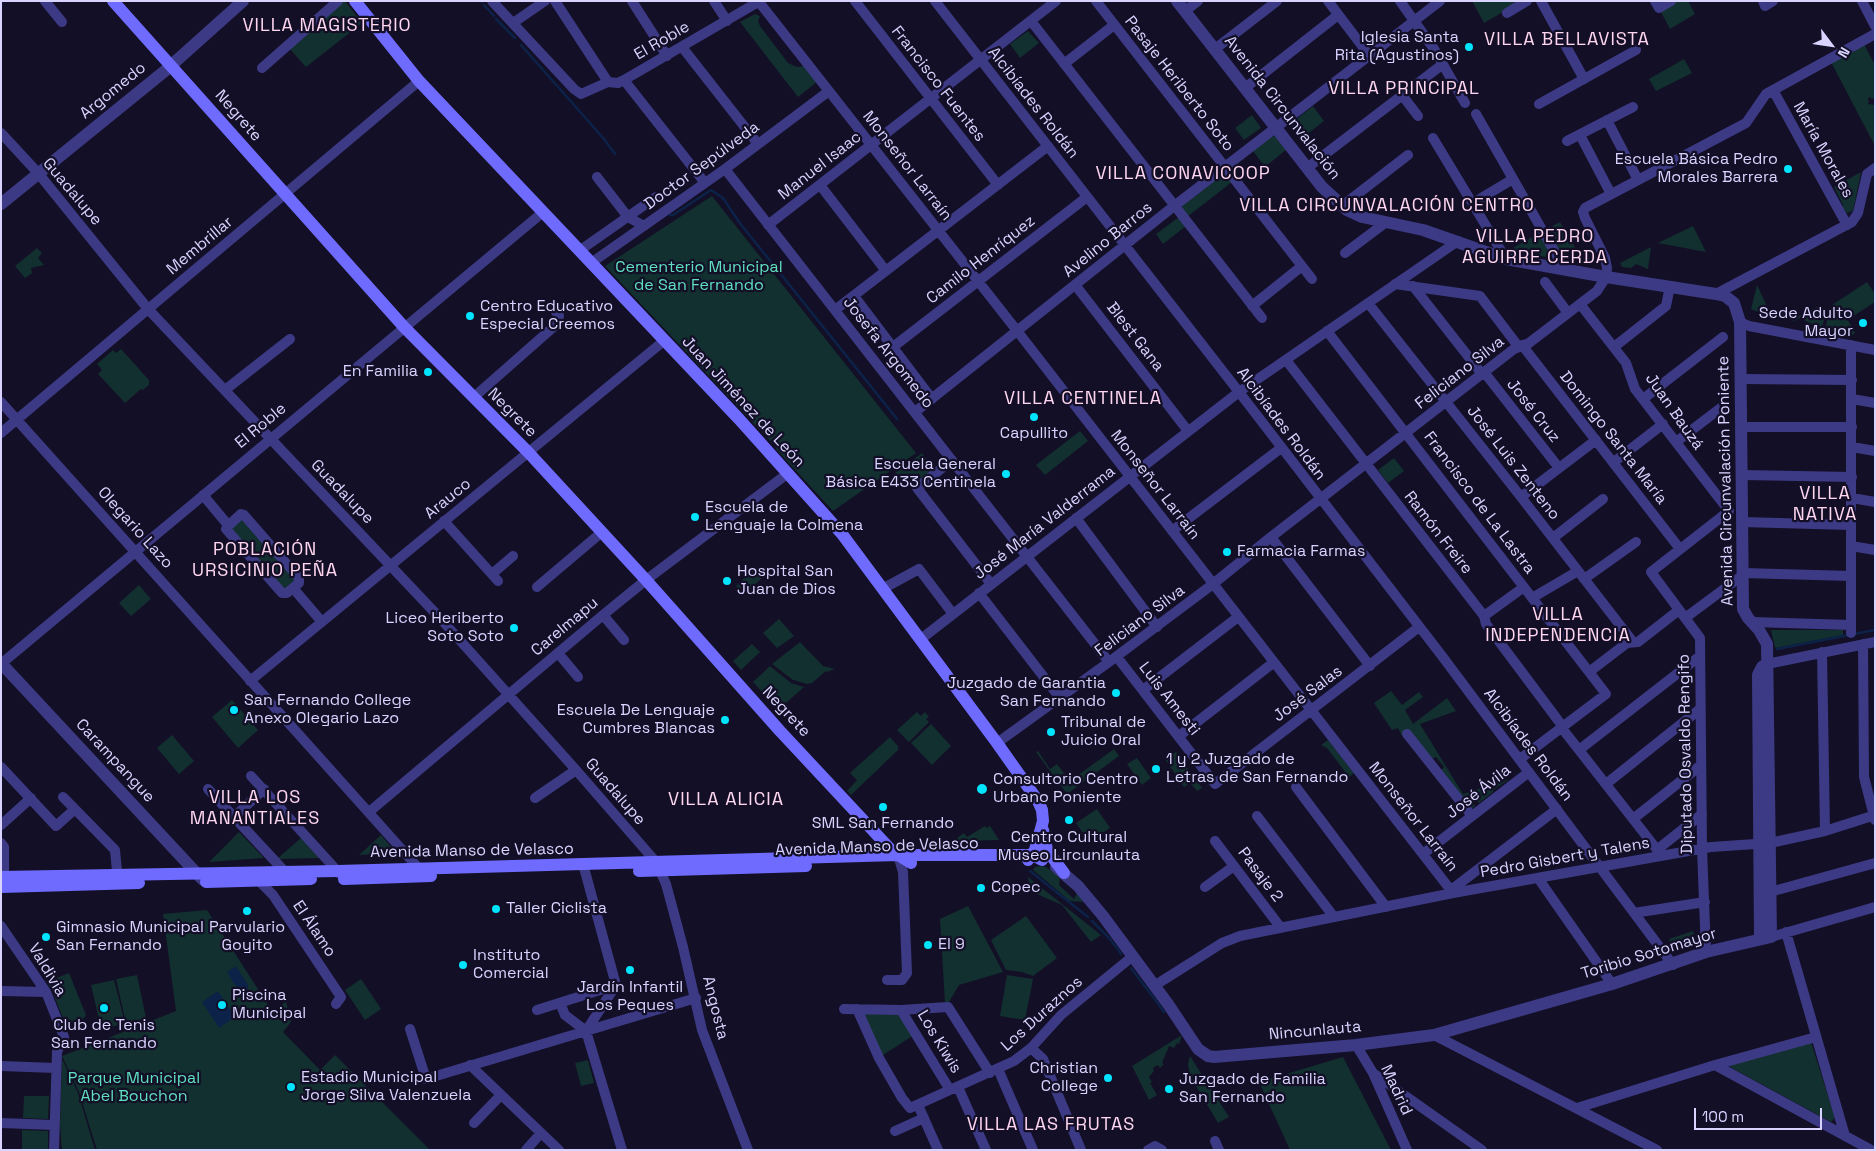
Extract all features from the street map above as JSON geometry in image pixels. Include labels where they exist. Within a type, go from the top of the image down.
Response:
[{"type":"main road","name":"Negrete","points":[[113,1],[404,327],[528,452],[897,857]]},
{"type":"main road","name":"Juan Jiménez de León","points":[[355,1],[419,81],[542,213],[746,426],[842,534],[884,588],[1038,801],[1042,810],[1043,837],[1047,850],[1064,873]]},
{"type":"main road","points":[[1034,858],[1043,822]]},
{"type":"main road","name":"Avenida Manso de Velasco","points":[[659,866],[897,857]]},
{"type":"main road","name":"Avenida Manso de Velasco","points":[[3,882],[342,875],[897,857],[1034,858]]},
{"type":"street","points":[[45,1],[62,22]]},
{"type":"street","name":"Argomedo","points":[[1,204],[171,65],[243,1]]},
{"type":"street","points":[[262,68],[338,1]]},
{"type":"street","points":[[492,1],[513,22],[545,1]]},
{"type":"street","points":[[555,1],[608,82]]},
{"type":"street","points":[[632,1],[666,56]]},
{"type":"street","points":[[714,1],[727,21]]},
{"type":"street","name":"Francisco Fuentes","points":[[855,1],[998,185]]},
{"type":"street","name":"Alcibíades Roldán","points":[[935,1],[1239,392],[1520,759],[1672,965]]},
{"type":"street","name":"Manuel Isaac","points":[[768,225],[1056,1]]},
{"type":"street","name":"Pasaje Heriberto Soto","points":[[1096,1],[1312,279]]},
{"type":"street","points":[[1181,6],[1198,1]]},
{"type":"street","points":[[1215,49],[1277,1]]},
{"type":"street","points":[[1328,1],[1370,55]]},
{"type":"street","points":[[1400,1],[1443,64],[1465,103]]},
{"type":"street","name":"Avelino Barros","points":[[914,412],[1018,332],[1175,206],[1440,1]]},
{"type":"street","points":[[1507,13],[1527,1]]},
{"type":"street","points":[[1541,1],[1584,79]]},
{"type":"street","points":[[1657,5],[1671,1]]},
{"type":"street","points":[[1862,1],[1875,26]]},
{"type":"street","name":"El Roble","points":[[513,22],[577,92],[583,94],[608,82],[624,80],[760,2]]},
{"type":"street","name":"Monseñor Larraín","points":[[760,2],[1452,892]]},
{"type":"street","name":"Avenida Circunvalación","points":[[1181,6],[1322,187],[1342,206],[1362,217],[1424,230],[1506,259],[1720,295]]},
{"type":"street","points":[[1245,88],[1338,15]]},
{"type":"street","points":[[1031,21],[1262,318]]},
{"type":"street","points":[[1064,64],[1114,25]]},
{"type":"street","points":[[1606,277],[1605,258],[1583,212],[1585,208],[1746,123],[1762,97],[1875,34]]},
{"type":"street","points":[[682,46],[758,144]]},
{"type":"street","points":[[1539,104],[1636,50]]},
{"type":"street","points":[[1307,168],[1443,64]]},
{"type":"street","points":[[624,80],[704,183]]},
{"type":"street","name":"Membrillar","points":[[1,433],[419,81]]},
{"type":"street","name":"María Morales","points":[[1773,90],[1847,225]]},
{"type":"street","name":"Doctor Sepúlveda","points":[[591,263],[725,169],[829,91]]},
{"type":"street","points":[[1402,95],[1418,116]]},
{"type":"street","points":[[1567,141],[1633,107]]},
{"type":"street","points":[[1476,114],[1565,270]]},
{"type":"street","points":[[1607,120],[1638,180]]},
{"type":"street","name":"Guadalupe","points":[[1,133],[38,173],[148,309],[509,694],[659,866]]},
{"type":"street","points":[[1580,134],[1611,194]]},
{"type":"street","points":[[1433,138],[1506,259]]},
{"type":"street","points":[[835,310],[1048,146]]},
{"type":"street","points":[[1342,206],[1408,155]]},
{"type":"street","points":[[1720,295],[1855,219],[1867,174],[1875,168]]},
{"type":"street","name":"Josefa Argomedo","points":[[725,169],[1027,556]]},
{"type":"street","points":[[597,177],[628,217],[644,226]]},
{"type":"street","points":[[1473,203],[1513,179]]},
{"type":"street","points":[[820,185],[886,271]]},
{"type":"street","points":[[579,251],[656,197]]},
{"type":"street","name":"Camilo Henríquez","points":[[893,348],[1087,197]]},
{"type":"street","name":"El Roble","points":[[2,664],[270,438],[542,213]]},
{"type":"street","points":[[1345,253],[1385,223]]},
{"type":"street","name":"José María Valderrama","points":[[921,639],[1239,392],[1458,241]]},
{"type":"street","points":[[1252,306],[1302,266]]},
{"type":"street","name":"Feliciano Silva","points":[[997,743],[1213,584],[1483,373],[1520,346],[1529,343],[1597,291],[1606,277]]},
{"type":"street","points":[[1545,282],[1568,313]]},
{"type":"street","name":"Domingo Santa María","points":[[1395,284],[1480,296],[1614,462],[1680,549]]},
{"type":"street","name":"Blest Gana","points":[[1076,286],[1188,431]]},
{"type":"street","name":"José Cruz","points":[[1414,286],[1559,468]]},
{"type":"street","points":[[1614,347],[1666,306],[1670,286]]},
{"type":"street","name":"Avenida Circunvalación Poniente","points":[[1720,295],[1734,303],[1740,322],[1743,609],[1766,640],[1765,938]]},
{"type":"street","points":[[854,296],[932,399]]},
{"type":"street","name":"José Luis Zenteno","points":[[1368,303],[1633,642]]},
{"type":"street","name":"Juan Bauzá","points":[[1580,304],[1629,368],[1635,389],[1729,511]]},
{"type":"street","points":[[474,397],[558,323],[556,312]]},
{"type":"street","points":[[1740,322],[1749,326],[1875,350]]},
{"type":"street","name":"Francisco de La Lastra","points":[[1327,331],[1606,694],[1562,727]]},
{"type":"street","points":[[1643,399],[1723,337]]},
{"type":"street","points":[[225,390],[290,339]]},
{"type":"street","name":"Arauco","points":[[250,681],[665,340]]},
{"type":"street","points":[[1752,622],[1851,629],[1851,345]]},
{"type":"street","name":"Ramón Freire","points":[[1286,360],[1365,465],[1484,616],[1486,624],[1579,750],[1660,852]]},
{"type":"street","points":[[1741,379],[1852,380]]},
{"type":"street","points":[[1852,399],[1875,403]]},
{"type":"street","name":"Olegario Lazo","points":[[1,402],[422,872]]},
{"type":"street","points":[[1676,442],[1722,408]]},
{"type":"street","points":[[1614,462],[1662,424]]},
{"type":"street","points":[[1741,427],[1852,427]]},
{"type":"street","points":[[1521,497],[1596,440]]},
{"type":"street","points":[[1852,447],[1875,451]]},
{"type":"street","points":[[1172,531],[1281,448]]},
{"type":"street","points":[[952,460],[917,488],[991,584]]},
{"type":"street","name":"Carelmapu","points":[[369,812],[646,580],[787,474]]},
{"type":"street","points":[[1742,475],[1852,477]]},
{"type":"street","points":[[203,495],[228,525]]},
{"type":"street","points":[[1852,498],[1875,502]]},
{"type":"street","points":[[1552,538],[1603,499]]},
{"type":"street","points":[[1680,549],[1729,511],[1742,516],[1851,525]]},
{"type":"street","points":[[241,514],[244,515],[299,578],[299,583],[293,588],[287,593],[282,593],[226,529],[228,525],[241,514]]},
{"type":"street","points":[[1076,518],[1156,627]]},
{"type":"street","points":[[444,521],[495,577],[512,556]]},
{"type":"street","points":[[537,587],[602,532]]},
{"type":"street","points":[[1271,537],[1370,666]]},
{"type":"street","points":[[1532,598],[1581,575],[1636,542]]},
{"type":"street","points":[[1851,546],[1875,550]]},
{"type":"street","name":"Diputado Osvaldo Rengifo","points":[[1680,549],[1650,572],[1700,638],[1702,849],[1706,952]]},
{"type":"street","name":"Luis Amesti","points":[[1027,556],[1113,659],[1143,690],[1215,784]]},
{"type":"street","points":[[884,588],[919,569],[953,614]]},
{"type":"street","points":[[1589,672],[1627,643],[1638,642],[1743,574],[1851,576]]},
{"type":"street","points":[[1484,616],[1524,587]]},
{"type":"street","points":[[293,588],[322,622]]},
{"type":"street","points":[[979,593],[1060,698]]},
{"type":"street","points":[[604,615],[624,640]]},
{"type":"street","points":[[1143,690],[1238,617]]},
{"type":"street","name":"José Salas","points":[[1215,784],[1419,627]]},
{"type":"street","points":[[1767,664],[1875,642]]},
{"type":"street","points":[[1863,644],[1870,690],[1864,777],[1874,817]]},
{"type":"street","points":[[1822,652],[1826,831]]},
{"type":"street","points":[[558,653],[578,677]]},
{"type":"street","points":[[1579,750],[1700,656]]},
{"type":"street","points":[[1178,736],[1273,663]]},
{"type":"street","name":"Carampangue","points":[[2,664],[201,878]]},
{"type":"street","points":[[1606,784],[1700,710]]},
{"type":"street","points":[[1520,759],[1562,727]]},
{"type":"street","points":[[1407,734],[1472,816]]},
{"type":"street","points":[[1634,819],[1701,765]]},
{"type":"street","points":[[1,767],[56,826],[75,809]]},
{"type":"street","points":[[535,798],[576,770]]},
{"type":"street","name":"José Ávila","points":[[1423,854],[1529,772]]},
{"type":"street","points":[[251,776],[342,875]]},
{"type":"street","points":[[1296,787],[1386,907]]},
{"type":"street","points":[[208,789],[288,875]]},
{"type":"street","points":[[234,817],[264,789]]},
{"type":"street","points":[[63,797],[115,850],[118,879]]},
{"type":"street","points":[[1,825],[31,798]]},
{"type":"street","points":[[1452,892],[1557,809]]},
{"type":"street","points":[[1660,852],[1702,814]]},
{"type":"street","points":[[1257,816],[1334,917]]},
{"type":"street","name":"Pedro Gisbert y Talens","points":[[1154,986],[1230,939],[1452,892],[1600,867],[1660,852],[1765,844],[1826,831],[1874,817]]},
{"type":"street","name":"Pasaje 2","points":[[1214,841],[1281,928]]},
{"type":"street","points":[[1,843],[4,846],[3,882]]},
{"type":"street","name":"Avenida Circunvalación Poniente","points":[[1765,844],[1770,892],[1765,938]]},
{"type":"street","points":[[888,980],[902,980],[907,974],[904,886],[897,857]]},
{"type":"street","name":"Nincunlauta","points":[[1034,858],[1052,864],[1064,873],[1091,901],[1133,956],[1198,1049],[1208,1056],[1356,1045],[1434,1035]]},
{"type":"street","points":[[1770,892],[1875,863]]},
{"type":"street","name":"Angosta","points":[[659,866],[684,947],[702,1030],[748,1150]]},
{"type":"street","points":[[1205,887],[1234,866]]},
{"type":"street","points":[[584,868],[616,985],[586,1031]]},
{"type":"street","name":"El Álamo","points":[[258,876],[273,895],[341,996],[336,1004]]},
{"type":"street","points":[[1538,878],[1612,984]]},
{"type":"street","points":[[1634,913],[1705,902]]},
{"type":"street","name":"Toribio Sotomayor","points":[[1434,1035],[1612,984],[1706,952],[1765,938],[1875,907]]},
{"type":"street","name":"Valdivia","points":[[1,926],[46,992],[64,1037],[57,1052],[54,1150]]},
{"type":"street","points":[[1786,932],[1845,1136]]},
{"type":"street","name":"Los Duraznos","points":[[914,1106],[1014,1061],[1031,1048],[1061,1015],[1133,956]]},
{"type":"street","points":[[537,1010],[616,985]]},
{"type":"street","points":[[1,991],[46,992]]},
{"type":"street","points":[[410,1029],[426,1079],[696,998]]},
{"type":"street","points":[[560,1003],[565,1015],[586,1031],[622,1150]]},
{"type":"street","points":[[844,1009],[901,1010],[948,1007],[994,1071],[1033,1150]]},
{"type":"street","points":[[858,1009],[879,1058],[902,1098],[914,1106],[924,1118],[938,1150]]},
{"type":"street","name":"Los Kiwis","points":[[901,1010],[954,1088],[986,1150]]},
{"type":"street","points":[[1434,1035],[1657,1150]]},
{"type":"street","points":[[1578,1108],[1715,1065],[1816,1037]]},
{"type":"street","name":"Madrid","points":[[1356,1045],[1373,1073],[1407,1150]]},
{"type":"street","points":[[1031,1048],[1043,1059],[1082,1150]]},
{"type":"street","points":[[1715,1065],[1872,1150]]},
{"type":"street","points":[[1,1066],[56,1068]]},
{"type":"street","points":[[470,1066],[559,1150]]},
{"type":"street","points":[[1373,1073],[1482,1150]]},
{"type":"street","points":[[474,1124],[501,1095]]},
{"type":"street","points":[[896,1131],[924,1118]]},
{"type":"street","points":[[1,1123],[54,1124]]},
{"type":"street","points":[[526,1150],[541,1133]]},
{"type":"street","points":[[1148,1150],[1155,1146],[1162,1150]]},
{"type":"green space","points":[[341,1],[345,1],[362,23],[306,67],[288,47]]},
{"type":"green space","points":[[1472,1],[1522,1],[1484,23]]},
{"type":"green space","points":[[1655,1],[1688,1],[1695,14],[1670,29]]},
{"type":"green space","points":[[755,14],[760,16],[758,21],[760,26],[788,63],[797,67],[805,66],[817,82],[798,97],[740,22]]},
{"type":"green space","points":[[1028,31],[1039,43],[1020,58],[1010,44]]},
{"type":"green space","points":[[1864,44],[1875,65],[1875,97],[1873,99],[1869,97],[1868,104],[1875,105],[1875,146],[1831,62]]},
{"type":"green space","points":[[1684,59],[1692,73],[1656,91],[1649,79]]},
{"type":"green space","points":[[1313,106],[1324,121],[1300,140],[1289,125]]},
{"type":"green space","points":[[1252,115],[1261,128],[1244,140],[1235,128]]},
{"type":"green space","points":[[1275,136],[1287,149],[1265,167],[1253,151],[1270,137]]},
{"type":"green space","points":[[1861,172],[1853,211],[1847,213],[1842,207],[1843,205],[1834,187]]},
{"type":"green space","points":[[1222,175],[1228,176],[1232,182],[1187,217],[1182,206]]},
{"type":"green space","name":"Cementerio Municipal de San Fernando","points":[[712,196],[916,453],[833,511],[777,448],[605,266]]},
{"type":"green space","points":[[1179,217],[1186,226],[1163,244],[1156,234]]},
{"type":"green space","points":[[1560,222],[1576,249],[1562,257],[1547,229]]},
{"type":"green space","points":[[1693,226],[1706,252],[1658,243]]},
{"type":"green space","points":[[1539,233],[1553,258],[1508,251]]},
{"type":"green space","points":[[1651,247],[1648,269],[1636,264],[1631,268],[1622,267],[1620,263]]},
{"type":"green space","points":[[37,248],[42,253],[38,258],[44,265],[31,268],[32,273],[25,278],[15,266]]},
{"type":"green space","points":[[1867,282],[1875,294],[1875,302],[1844,322],[1848,320],[1855,333],[1851,336],[1846,336],[1844,333],[1841,335],[1832,331],[1830,328],[1827,330],[1828,314],[1836,310],[1832,305]]},
{"type":"green space","points":[[1757,285],[1770,313],[1764,310],[1762,314],[1751,309]]},
{"type":"green space","points":[[1821,305],[1826,313],[1822,327],[1800,318],[1794,321],[1783,317],[1781,313],[1793,309],[1797,317]]},
{"type":"green space","points":[[121,349],[149,380],[149,385],[143,390],[141,389],[125,403],[98,374],[102,370],[97,364],[113,350],[116,353]]},
{"type":"green space","points":[[1080,431],[1088,441],[1045,475],[1036,465]]},
{"type":"green space","points":[[922,453],[934,469],[907,489],[895,473]]},
{"type":"green space","points":[[1394,458],[1404,471],[1388,483],[1378,470]]},
{"type":"green space","points":[[241,519],[296,580],[286,591],[232,529]]},
{"type":"green space","points":[[755,568],[763,577],[744,595],[736,586]]},
{"type":"green space","points":[[139,585],[151,599],[131,616],[119,603]]},
{"type":"green space","points":[[779,619],[794,636],[777,648],[763,633]]},
{"type":"green space","points":[[1771,630],[1843,630],[1843,635],[1775,648]]},
{"type":"green space","points":[[800,642],[823,666],[835,669],[826,671],[812,683],[807,684],[793,680],[772,664]]},
{"type":"green space","points":[[752,644],[760,652],[741,670],[733,661]]},
{"type":"green space","points":[[770,666],[791,683],[804,687],[778,710],[753,682]]},
{"type":"green space","points":[[1391,691],[1402,705],[1419,692],[1423,697],[1405,710],[1413,724],[1447,698],[1456,711],[1420,724],[1463,794],[1510,779],[1493,790],[1479,803],[1476,800],[1472,802],[1475,806],[1471,809],[1439,772],[1444,767],[1436,757],[1430,760],[1408,732],[1402,736],[1398,728],[1392,730],[1374,703]]},
{"type":"green space","points":[[232,700],[258,730],[238,748],[212,717]]},
{"type":"green space","points":[[917,712],[921,716],[925,712],[929,717],[926,719],[929,722],[909,742],[897,730]]},
{"type":"green space","points":[[931,724],[951,746],[932,765],[911,743]]},
{"type":"green space","points":[[172,735],[194,761],[179,774],[157,748]]},
{"type":"green space","points":[[890,737],[898,746],[898,750],[851,795],[847,791],[857,780],[850,773]]},
{"type":"green space","points":[[1328,740],[1354,773],[1349,777],[1327,748],[1321,745]]},
{"type":"green space","points":[[1114,749],[1119,756],[1067,794],[1036,752],[1038,751],[1050,769],[1057,764],[1070,781]]},
{"type":"green space","points":[[1176,752],[1202,788],[1197,791],[1190,783],[1184,787],[1165,759]]},
{"type":"green space","points":[[1137,758],[1151,778],[1142,785],[1127,764]]},
{"type":"green space","points":[[1097,809],[1110,828],[1089,842],[1076,823]]},
{"type":"green space","points":[[985,826],[987,828],[990,826],[999,840],[957,841],[957,838],[964,833],[967,837]]},
{"type":"green space","points":[[239,832],[264,858],[209,862]]},
{"type":"green space","points":[[381,835],[396,853],[359,855]]},
{"type":"green space","points":[[302,837],[321,858],[277,859]]},
{"type":"green space","points":[[1035,867],[1046,867],[1060,877],[1059,885],[1074,899],[1077,893],[1085,902],[1070,901],[1033,870]]},
{"type":"green space","points":[[1028,877],[1101,935],[1091,942],[1062,905],[1030,891]]},
{"type":"green space","points":[[968,906],[1003,972],[959,985],[949,1002],[945,1003],[940,919]]},
{"type":"green space","name":"Parque Municipal Abel Bouchon","points":[[207,910],[272,1011],[275,1012],[286,1001],[291,1022],[283,1032],[320,1070],[335,1055],[430,1150],[97,1150],[79,1092],[62,1056],[176,1011],[163,914]]},
{"type":"green space","points":[[1026,916],[1057,958],[1033,976],[1022,972],[1006,970],[991,940]]},
{"type":"green space","points":[[1693,931],[1697,945],[1673,953],[1669,939]]},
{"type":"green space","points":[[69,973],[86,1015],[84,1018],[66,1026],[52,990],[46,982]]},
{"type":"green space","points":[[137,975],[146,1018],[126,1023],[116,979]]},
{"type":"green space","points":[[1007,975],[1033,979],[1025,1020],[1000,1016]]},
{"type":"green space","points":[[361,979],[381,1009],[365,1020],[345,990]]},
{"type":"green space","points":[[114,980],[125,1023],[104,1029],[98,1015],[91,985]]},
{"type":"green space","points":[[895,1011],[914,1035],[880,1057],[863,1012]]},
{"type":"green space","points":[[1182,1035],[1179,1044],[1177,1043],[1174,1048],[1169,1046],[1162,1063],[1164,1064],[1160,1068],[1158,1065],[1153,1068],[1154,1071],[1149,1077],[1152,1082],[1150,1083],[1157,1095],[1149,1100],[1132,1066]]},
{"type":"green space","points":[[1811,1042],[1835,1118],[1831,1122],[1730,1067],[1731,1065]]},
{"type":"green space","points":[[1190,1056],[1229,1117],[1218,1123],[1190,1076],[1188,1064]]},
{"type":"green space","points":[[1343,1057],[1391,1150],[1290,1150],[1259,1082]]},
{"type":"green space","points":[[62,1059],[78,1093],[95,1150],[62,1150],[60,1125]]},
{"type":"green space","points":[[588,1060],[594,1083],[581,1086],[575,1063]]},
{"type":"green space","points":[[24,1096],[49,1096],[48,1119],[23,1118]]},
{"type":"green space","points":[[22,1130],[48,1131],[48,1150],[22,1150]]},
{"type":"water","points":[[236,966],[248,985],[248,989],[244,992],[238,990],[227,972]]},
{"type":"water","points":[[218,991],[235,1017],[219,1028],[202,1002]]},
{"type":"waterway","points":[[484,5],[494,16]]},
{"type":"waterway","points":[[496,19],[515,38]]},
{"type":"waterway","points":[[521,45],[615,154]]},
{"type":"waterway","points":[[670,215],[673,215],[711,190],[723,198],[739,222],[897,419]]},
{"type":"waterway","points":[[1854,634],[1875,630]]},
{"type":"waterway","points":[[1777,649],[1849,635]]},
{"type":"waterway","points":[[1030,871],[1088,917]]},
{"type":"waterway","points":[[1092,921],[1111,940]]},
{"type":"waterway","points":[[1112,942],[1117,948]]},
{"type":"waterway","points":[[1118,949],[1121,954]]},
{"type":"waterway","points":[[1131,968],[1143,984]]},
{"type":"waterway","points":[[1144,985],[1150,993]]},
{"type":"waterway","points":[[1151,994],[1164,1012]]},
{"type":"place","name":"Iglesia Santa Rita (Agustinos)","points":[[1469,47]]},
{"type":"place","name":"Escuela Básica Pedro Morales Barrera","points":[[1788,169]]},
{"type":"place","name":"Centro Educativo Especial Creemos","points":[[470,316]]},
{"type":"place","name":"Sede Adulto Mayor","points":[[1863,323]]},
{"type":"place","name":"En Familia","points":[[428,372]]},
{"type":"place","name":"Capullito","points":[[1034,417]]},
{"type":"place","name":"Escuela General Básica E433 Centinela","points":[[1006,474]]},
{"type":"place","name":"Escuela de Lenguaje la Colmena","points":[[695,517]]},
{"type":"place","name":"Farmacia Farmas","points":[[1227,552]]},
{"type":"place","name":"Hospital San Juan de Dios","points":[[727,581]]},
{"type":"place","name":"Liceo Heriberto Soto Soto","points":[[514,628]]},
{"type":"place","name":"Juzgado de Garantia San Fernando","points":[[1116,693]]},
{"type":"place","name":"San Fernando College Anexo Olegario Lazo","points":[[234,710]]},
{"type":"place","name":"Escuela De Lenguaje Cumbres Blancas","points":[[725,720]]},
{"type":"place","name":"Tribunal de Juicio Oral","points":[[1051,732]]},
{"type":"place","name":"1 y 2 Juzgado de Letras de San Fernando","points":[[1156,769]]},
{"type":"place","name":"Consultorio Centro Urbano Poniente","points":[[982,789]]},
{"type":"place","name":"SML San Fernando","points":[[883,807]]},
{"type":"place","name":"Centro Cultural Museo Lircunlauta","points":[[1069,820]]},
{"type":"place","name":"Copec","points":[[981,888]]},
{"type":"place","name":"Taller Ciclista","points":[[496,909]]},
{"type":"place","name":"Parvulario Goyito","points":[[247,911]]},
{"type":"place","name":"Gimnasio Municipal San Fernando","points":[[46,937]]},
{"type":"place","name":"El 9","points":[[928,945]]},
{"type":"place","name":"Instituto Comercial","points":[[463,965]]},
{"type":"place","name":"Jardín Infantil Los Peques","points":[[630,970]]},
{"type":"place","name":"Piscina Municipal","points":[[222,1005]]},
{"type":"place","name":"Club de Tenis San Fernando","points":[[104,1008]]},
{"type":"place","name":"Christian College","points":[[1108,1078]]},
{"type":"place","name":"Estadio Municipal Jorge Silva Valenzuela","points":[[291,1087]]},
{"type":"place","name":"Juzgado de Familia San Fernando","points":[[1169,1089]]},
{"type":"district","name":"VILLA MAGISTERIO","points":[[327,26]]},
{"type":"district","name":"VILLA BELLAVISTA","points":[[1567,40]]},
{"type":"district","name":"VILLA PRINCIPAL","points":[[1404,89]]},
{"type":"district","name":"VILLA CONAVICOOP","points":[[1183,174]]},
{"type":"district","name":"VILLA CIRCUNVALACIÓN CENTRO","points":[[1387,206]]},
{"type":"district","name":"VILLA PEDRO AGUIRRE CERDA","points":[[1535,247]]},
{"type":"district","name":"VILLA CENTINELA","points":[[1083,399]]},
{"type":"district","name":"VILLA NATIVA","points":[[1825,504]]},
{"type":"district","name":"POBLACIÓN URSICINIO PEÑA","points":[[265,560]]},
{"type":"district","name":"VILLA INDEPENDENCIA","points":[[1558,625]]},
{"type":"district","name":"VILLA ALICIA","points":[[726,800]]},
{"type":"district","name":"VILLA LOS MANANTIALES","points":[[255,808]]},
{"type":"district","name":"VILLA LAS FRUTAS","points":[[1051,1125]]}]
